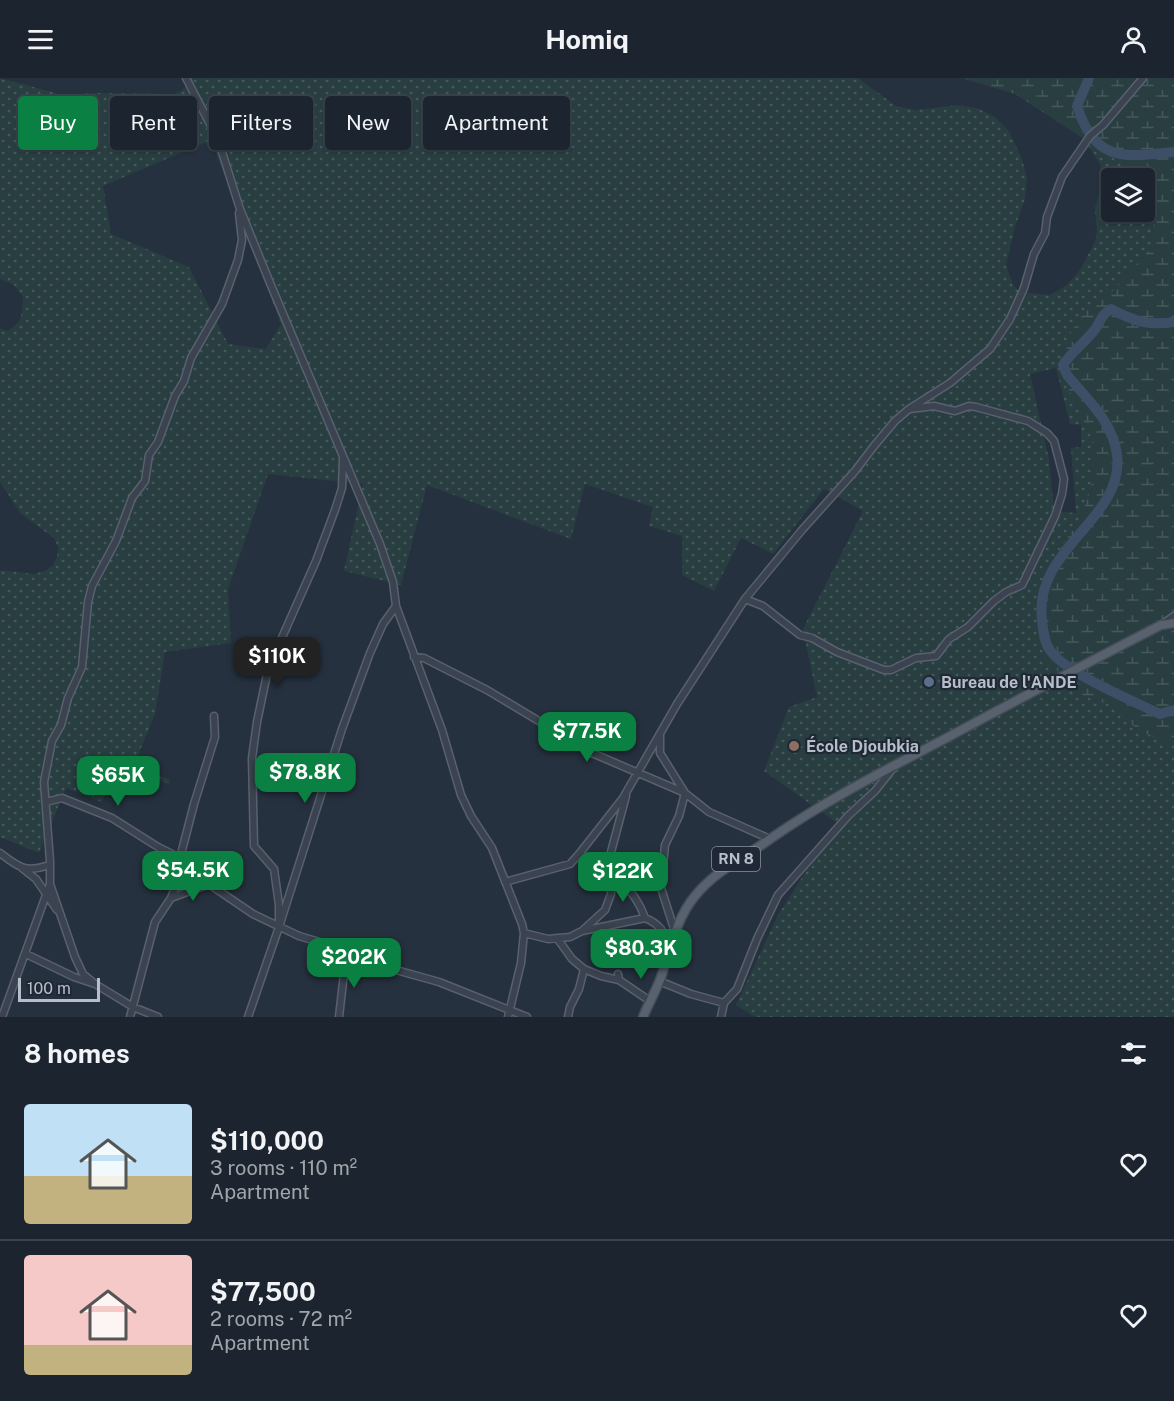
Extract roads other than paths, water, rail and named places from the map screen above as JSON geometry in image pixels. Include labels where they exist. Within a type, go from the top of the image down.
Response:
[{"type":"main road","name":"RN 8","points":[[643,1017],[659,981],[675,933],[689,905],[706,883],[729,864],[770,839],[786,826],[897,763],[1161,625],[1174,623]]},
{"type":"street","points":[[186,78],[222,152],[240,209],[380,544],[393,582],[396,606],[442,730],[461,795],[471,816],[492,848],[516,906],[524,933],[521,963],[512,1009],[508,1017]]},
{"type":"street","points":[[505,882],[570,864],[628,790],[660,732],[745,599],[874,446],[909,409],[950,383],[990,349],[1010,319],[1024,288],[1034,254],[1045,233],[1047,217],[1062,177],[1090,135],[1103,125],[1143,78]]},
{"type":"street","points":[[158,1017],[133,1007],[83,974],[50,884],[44,782],[52,741],[61,725],[68,698],[82,668],[88,602],[92,586],[116,541],[132,498],[145,481],[149,455],[158,442],[184,381],[191,358],[222,304],[238,260],[242,240],[240,209]]},
{"type":"street","points":[[745,599],[762,606],[800,635],[812,638],[837,652],[891,670],[916,658],[936,656],[949,639],[968,627],[994,601],[1006,592],[1022,585],[1055,516],[1062,494],[1064,479],[1054,441],[1047,433],[1028,421],[976,407],[969,406],[955,411],[934,406],[909,409]]},
{"type":"street","points":[[279,927],[279,904],[274,869],[254,846],[252,758],[268,669],[316,561],[342,488],[343,455]]},
{"type":"street","points":[[248,1017],[279,927],[324,782],[363,671],[383,624],[396,606]]},
{"type":"street","points":[[1161,625],[1174,616]]},
{"type":"street","points":[[414,657],[424,658],[487,690],[592,753],[686,793],[709,812],[770,839]]},
{"type":"street","points":[[130,1017],[155,922],[171,898],[182,862],[194,804],[215,737],[214,716]]},
{"type":"street","points":[[660,732],[660,753],[686,793],[679,816],[664,845],[661,888],[675,933]]},
{"type":"street","points":[[721,1017],[724,1003],[737,988],[778,895],[848,816],[875,791],[897,763]]},
{"type":"street","points":[[524,933],[548,939],[570,938],[582,931],[605,910],[611,894],[613,844],[628,790]]},
{"type":"street","points":[[46,802],[62,798],[112,818],[182,862],[253,914],[299,936],[342,950],[346,956],[339,1017]]},
{"type":"street","points":[[0,853],[36,879],[60,913]]},
{"type":"street","points":[[579,854],[619,878],[642,908],[645,918]]},
{"type":"street","points":[[22,868],[36,870],[46,866]]},
{"type":"street","points":[[2,1017],[50,884]]},
{"type":"street","points":[[171,898],[209,884]]},
{"type":"street","points":[[582,931],[645,918],[656,922],[670,947]]},
{"type":"street","points":[[557,939],[584,969],[601,976],[619,977],[650,1001]]},
{"type":"street","points":[[26,954],[74,977],[95,984]]},
{"type":"street","points":[[346,956],[439,982],[512,1009],[527,1017]]},
{"type":"street","points":[[568,1017],[570,1007],[579,990],[584,969]]},
{"type":"street","points":[[659,981],[691,994],[724,1003]]},
{"type":"waterway","points":[[1089,78],[1077,106],[1084,125],[1102,147],[1126,155],[1174,152]]},
{"type":"waterway","points":[[1174,322],[1141,321],[1111,309],[1063,365],[1067,375],[1098,412],[1110,432],[1117,455],[1116,478],[1107,498],[1051,573],[1043,595],[1042,620],[1048,647],[1070,668],[1100,686],[1160,714],[1174,710]]},
{"type":"place","name":"Bureau de l'ANDE","points":[[929,682]]},
{"type":"place","name":"École Djoubkia","points":[[794,746]]}]
